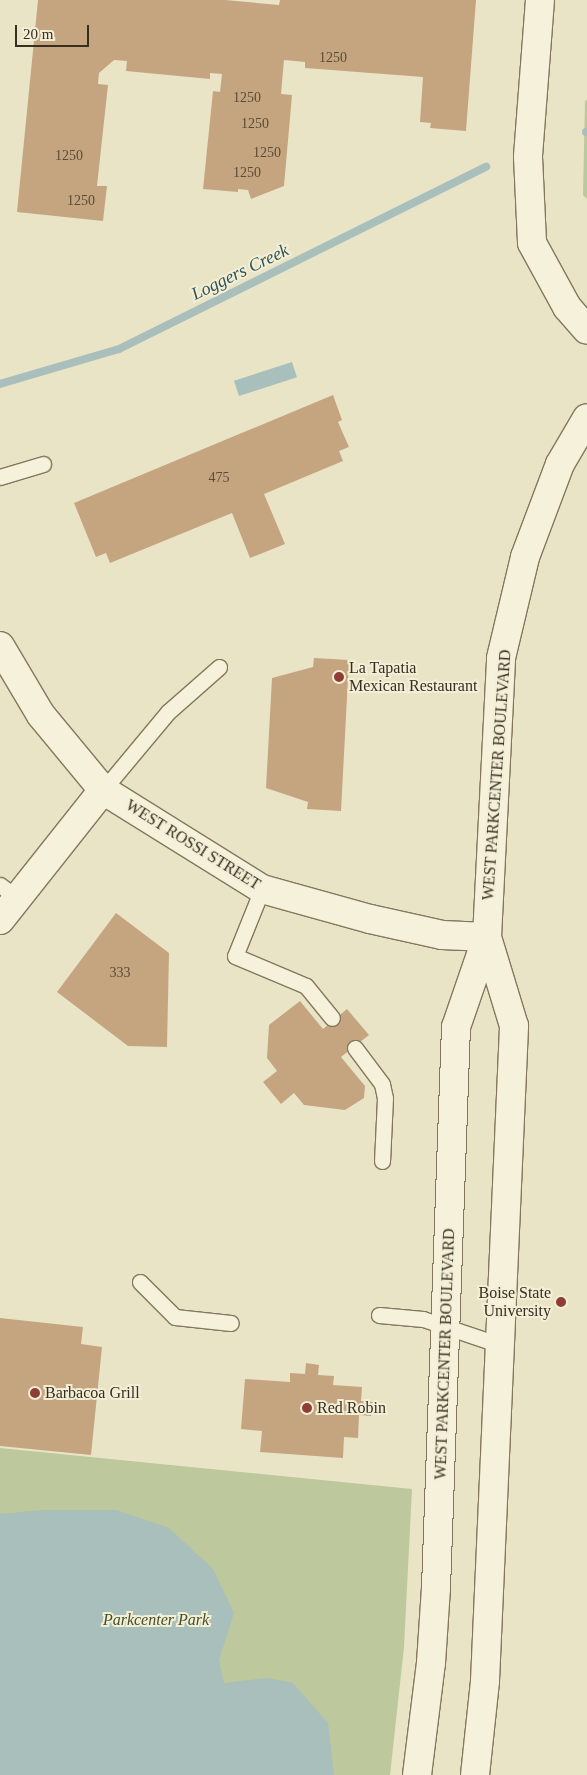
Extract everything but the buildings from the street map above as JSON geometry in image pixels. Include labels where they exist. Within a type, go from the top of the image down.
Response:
[{"type":"main road","points":[[540,0],[528,157],[532,243],[567,307],[587,330]]},
{"type":"main road","name":"WEST PARKCENTER BOULEVARD","points":[[417,1775],[428,1682],[436,1588],[456,1027],[487,937],[502,658],[525,556],[560,464],[587,418]]},
{"type":"main road","name":"WEST ROSSI STREET","points":[[0,646],[42,715],[102,790],[262,889],[370,919],[442,935],[487,937]]},
{"type":"main road","points":[[0,920],[9,891],[102,790]]},
{"type":"main road","name":"WEST PARKCENTER BOULEVARD","points":[[475,1775],[485,1681],[514,1026],[487,937]]},
{"type":"lane","points":[[0,477],[44,464]]},
{"type":"lane","points":[[102,790],[168,712],[219,667]]},
{"type":"lane","points":[[262,889],[235,956],[306,986],[332,1018]]},
{"type":"lane","points":[[355,1048],[382,1084],[385,1098],[382,1161]]},
{"type":"lane","points":[[140,1282],[175,1317],[231,1323]]},
{"type":"lane","points":[[379,1315],[422,1319],[500,1345]]},
{"type":"green space","points":[[587,100],[587,199],[583,195],[585,101]]},
{"type":"green space","name":"Parkcenter Park","points":[[0,1448],[412,1489],[404,1647],[390,1775],[0,1775]]},
{"type":"water","points":[[292,362],[297,377],[239,396],[234,381]]},
{"type":"water","points":[[42,1510],[116,1510],[169,1528],[213,1569],[234,1613],[219,1660],[224,1683],[268,1678],[293,1683],[328,1723],[334,1775],[0,1775],[0,1514]]},
{"type":"waterway","name":"Loggers Creek","points":[[0,384],[119,349],[486,167]]},
{"type":"place","name":"La Tapatia Mexican Restaurant","points":[[339,677]]},
{"type":"place","name":"Boise State University","points":[[561,1302]]},
{"type":"place","name":"Barbacoa Grill","points":[[35,1393]]},
{"type":"place","name":"Red Robin","points":[[307,1408]]}]
